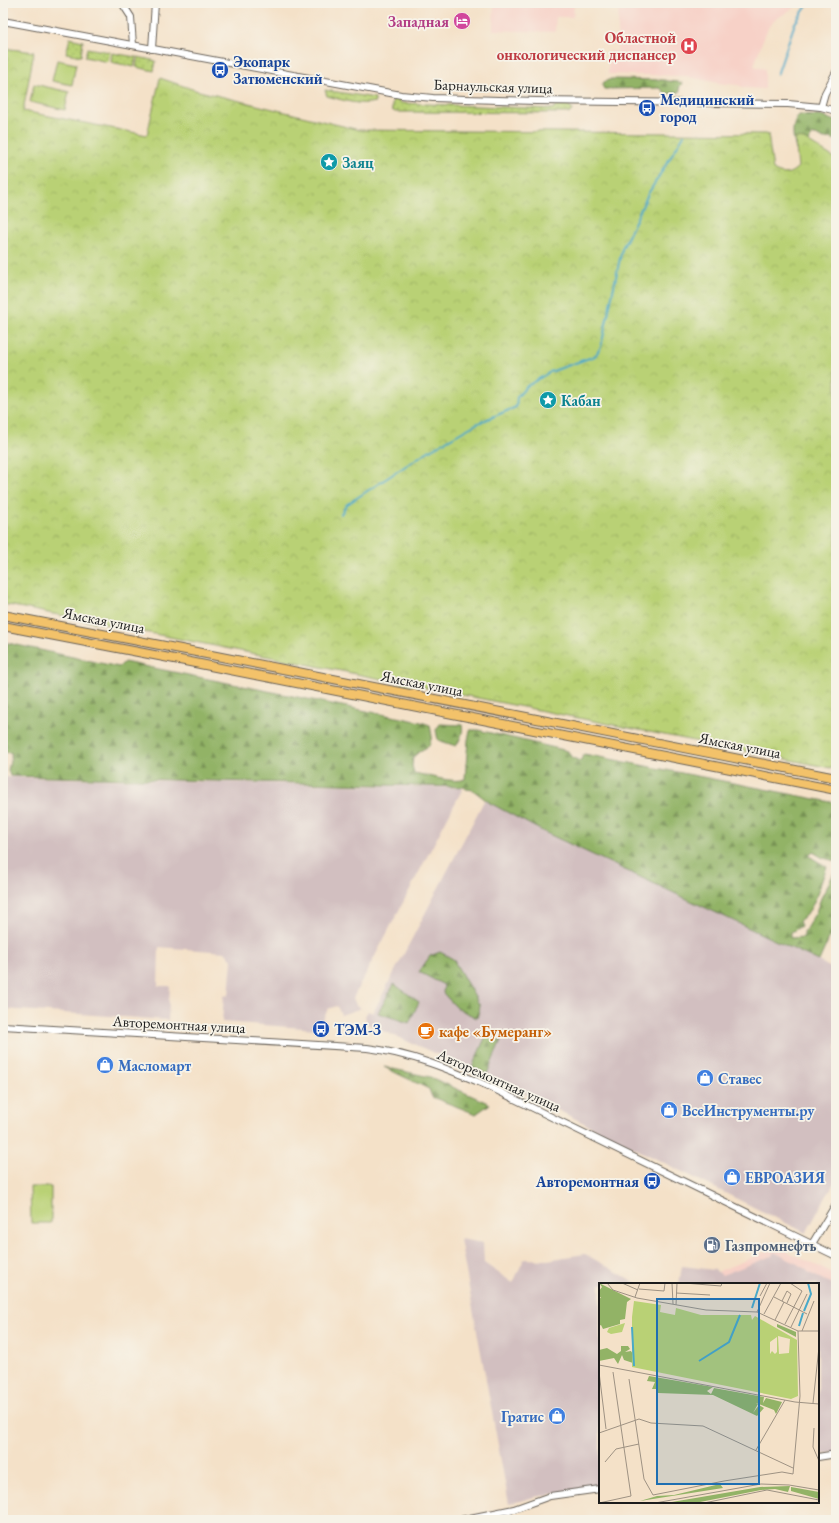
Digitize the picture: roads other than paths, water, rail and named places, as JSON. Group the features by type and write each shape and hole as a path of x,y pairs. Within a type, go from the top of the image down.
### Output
{"main road":[{"name":"Ямская улица","path":"3,615 836,778"},
{"name":"Ямская улица","path":"3,626 193,662 836,790"},
{"path":"697,762 699,751"}],"street":[{"path":"122,3 131,17 133,45"},
{"path":"152,49 155,3"},
{"name":"Барнаульская улица","path":"3,21 401,95 536,101 788,104 821,107 836,111"},
{"path":"821,107 825,93 836,72"},
{"name":"Авторемонтная улица","path":"3,1026 367,1048 399,1053 465,1076 490,1087 836,1256"},
{"path":"812,1244 836,1204"},
{"path":"819,1457 836,1454"},
{"path":"460,1520 514,1509 550,1496 599,1489"}],"waterway":[{"path":"777,75 795,23 809,3"},
{"path":"341,514 346,505 430,450 476,424 516,407 517,397 527,386 550,372 595,356 601,347 622,249 648,194 684,135"}],"place":[{"name":"Западная","path":"462,21"},
{"name":"Областной онкологический диспансер","path":"689,46"},
{"name":"Экопарк Затюменский","path":"220,70"},
{"name":"Медицинский город","path":"647,108"},
{"name":"Заяц","path":"329,162"},
{"name":"Кабан","path":"548,400"},
{"name":"ТЭМ-З","path":"321,1029"},
{"name":"кафе «Бумеранг»","path":"426,1031"},
{"name":"Масломарт","path":"105,1065"},
{"name":"Ставес","path":"705,1078"},
{"name":"ВсеИнструменты.ру","path":"669,1110"},
{"name":"ЕВРОАЗИЯ","path":"732,1177"},
{"name":"Авторемонтная","path":"652,1181"},
{"name":"Газпромнефть","path":"712,1245"},
{"name":"Гратис","path":"557,1416"}]}
